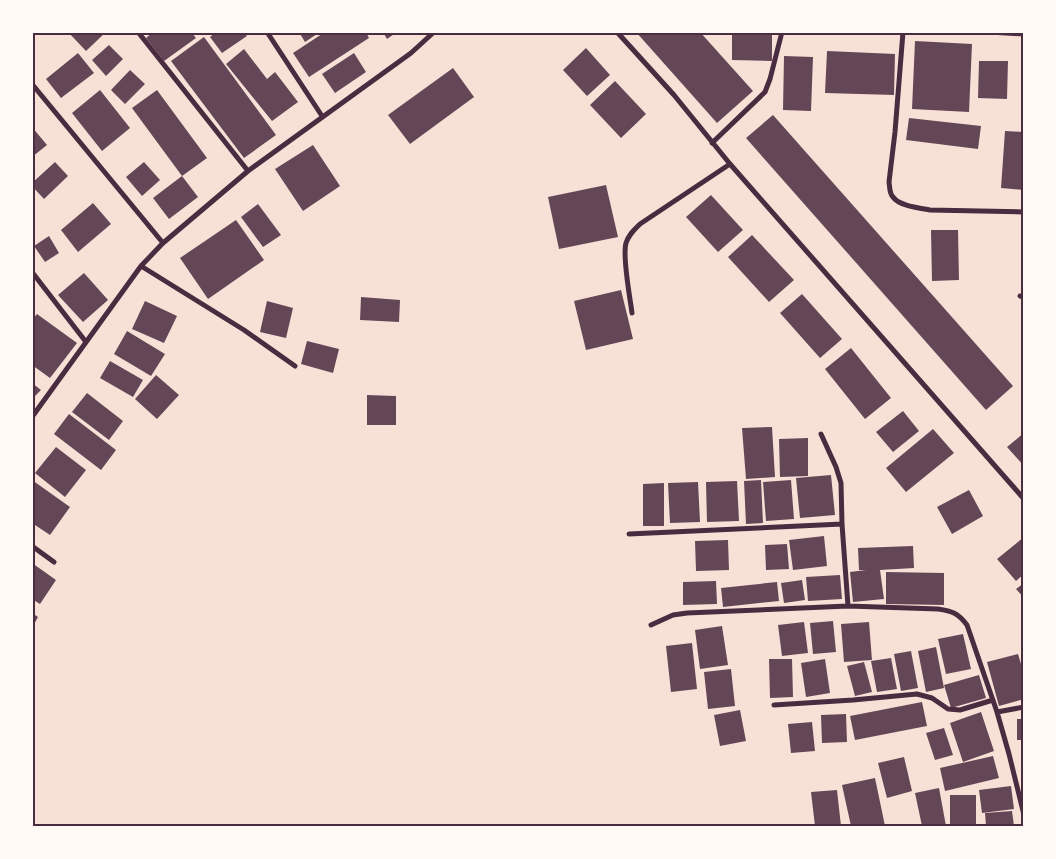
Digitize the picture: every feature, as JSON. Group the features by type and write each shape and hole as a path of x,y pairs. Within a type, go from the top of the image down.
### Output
{"street":[{"path":"138,32 248,171"},
{"path":"267,32 322,116"},
{"path":"32,417 141,266 163,242 248,171 412,53 434,32"},
{"path":"712,143 765,92 782,32"},
{"path":"903,32 889,182 892,197 905,204 930,210 1024,212"},
{"path":"989,32 1024,34"},
{"path":"621,34 730,164 1024,499"},
{"path":"32,84 163,242"},
{"path":"632,313 625,258 626,244 632,232 640,224 730,164"},
{"path":"141,266 244,330 296,366"},
{"path":"32,272 86,342"},
{"path":"822,434 841,483 848,606"},
{"path":"629,534 842,524"},
{"path":"32,546 54,562"},
{"path":"651,625 673,615 687,613 848,606 938,609 950,611 960,616 966,625 997,712 1024,815"},
{"path":"774,705 917,694 932,698 948,709 960,710 993,700"},
{"path":"997,712 1024,707"}],"building":[{"path":"68,32 106,32 86,51"},
{"path":"153,32 191,32 196,38 164,61 146,38"},
{"path":"216,32 244,32 247,36 222,53 210,37"},
{"path":"299,32 320,32 305,42"},
{"path":"325,32 366,32 369,38 309,77 293,53"},
{"path":"383,32 397,32 387,39"},
{"path":"636,32 700,32 753,91 717,123"},
{"path":"732,32 772,33 772,61 732,60"},
{"path":"204,37 276,135 244,158 171,61"},
{"path":"915,41 972,44 969,112 912,109"},
{"path":"109,45 123,59 106,76 92,60"},
{"path":"586,48 610,75 587,96 563,70"},
{"path":"244,49 267,79 275,72 298,102 272,121 226,64"},
{"path":"827,51 895,54 894,95 825,93"},
{"path":"78,53 94,73 61,98 46,79"},
{"path":"354,53 366,72 335,93 322,74"},
{"path":"784,56 813,57 811,111 783,110"},
{"path":"979,61 1008,61 1007,99 978,98"},
{"path":"453,68 474,97 410,144 388,115"},
{"path":"130,70 145,84 125,104 111,90"},
{"path":"615,81 646,114 621,138 590,105"},
{"path":"100,90 130,128 102,151 72,113"},
{"path":"157,90 207,158 182,176 132,108"},
{"path":"773,115 1013,386 986,410 746,138"},
{"path":"909,118 981,126 978,149 906,140"},
{"path":"32,127 47,145 32,157"},
{"path":"1005,131 1024,132 1024,190 1001,188"},
{"path":"313,145 340,186 303,211 275,169"},
{"path":"55,162 68,176 44,199 32,186 32,183"},
{"path":"144,162 160,180 142,196 126,177"},
{"path":"182,176 198,197 169,219 153,198"},
{"path":"606,185 618,237 559,249 548,197"},
{"path":"711,195 743,230 718,252 686,217"},
{"path":"93,203 111,224 78,252 61,230"},
{"path":"258,204 281,235 263,247 241,217"},
{"path":"236,220 264,260 208,299 180,258"},
{"path":"931,230 958,230 959,280 932,281"},
{"path":"752,235 794,280 769,302 728,257"},
{"path":"49,236 59,253 45,262 34,246"},
{"path":"84,273 108,300 83,322 58,295"},
{"path":"621,290 633,339 586,350 574,301"},
{"path":"802,294 842,339 820,358 780,313"},
{"path":"361,297 400,300 399,322 360,320"},
{"path":"145,301 177,316 164,343 132,329"},
{"path":"267,301 293,308 286,338 260,332"},
{"path":"37,314 77,343 50,378 32,365 32,320"},
{"path":"127,331 165,354 151,376 114,354"},
{"path":"307,341 339,349 333,373 301,364"},
{"path":"851,348 891,398 865,419 825,369"},
{"path":"110,361 143,380 133,397 100,378"},
{"path":"156,375 179,395 157,419 135,399"},
{"path":"32,383 41,390 32,399"},
{"path":"87,393 123,421 109,440 72,412"},
{"path":"367,395 396,396 396,425 367,425"},
{"path":"903,411 919,431 893,452 876,432"},
{"path":"69,414 116,450 101,470 54,434"},
{"path":"772,427 775,477 746,479 742,428"},
{"path":"933,429 954,453 906,492 886,468"},
{"path":"1024,433 1024,466 1007,447"},
{"path":"808,438 808,476 780,477 779,439"},
{"path":"56,447 86,470 65,497 35,473"},
{"path":"831,475 835,515 800,518 796,478"},
{"path":"32,480 70,507 50,535 32,523"},
{"path":"761,480 763,523 746,524 744,481"},
{"path":"791,480 794,519 766,521 763,482"},
{"path":"737,481 739,521 707,522 706,482"},
{"path":"698,482 700,522 670,523 668,483"},
{"path":"664,483 664,526 643,526 643,484"},
{"path":"969,490 983,516 952,534 937,507"},
{"path":"824,536 827,566 793,570 789,540"},
{"path":"1024,537 1024,574 1016,581 997,559"},
{"path":"728,540 729,570 696,571 695,541"},
{"path":"787,544 789,569 766,570 765,545"},
{"path":"913,546 914,568 880,570 884,599 853,602 850,572 866,570 859,570 858,548"},
{"path":"32,563 56,580 40,604 32,599"},
{"path":"886,572 944,573 944,605 886,604"},
{"path":"840,575 842,599 808,601 806,577"},
{"path":"802,580 805,600 784,603 781,583"},
{"path":"716,581 717,604 683,605 683,582"},
{"path":"777,582 779,601 723,607 721,588"},
{"path":"1024,583 1024,598 1016,589"},
{"path":"32,613 38,617 32,628"},
{"path":"833,621 836,652 813,654 810,623"},
{"path":"804,622 808,653 782,656 778,625"},
{"path":"869,622 872,660 844,662 841,624"},
{"path":"722,626 728,665 700,669 695,630"},
{"path":"963,634 971,669 946,674 938,639"},
{"path":"692,643 697,689 671,692 666,646"},
{"path":"936,647 944,688 926,692 918,651"},
{"path":"911,651 918,688 901,691 894,654"},
{"path":"1018,654 1024,674 1024,699 999,706 987,662"},
{"path":"891,658 897,689 877,692 871,661"},
{"path":"769,659 792,659 793,697 770,698"},
{"path":"825,659 830,693 806,697 801,663"},
{"path":"864,662 872,692 855,696 847,666"},
{"path":"731,669 735,706 708,709 704,672"},
{"path":"979,675 986,698 951,708 944,685"},
{"path":"922,702 927,726 855,740 850,716"},
{"path":"740,710 746,741 720,746 714,715"},
{"path":"981,712 994,751 963,762 950,723"},
{"path":"846,714 847,742 822,743 821,715"},
{"path":"1017,719 1024,719 1024,740 1017,740"},
{"path":"812,722 815,751 791,753 788,724"},
{"path":"944,728 953,755 935,760 926,733"},
{"path":"993,756 999,778 945,791 940,768"},
{"path":"904,757 912,791 887,798 878,763"},
{"path":"875,778 885,826 851,826 842,785"},
{"path":"1011,786 1014,809 982,813 979,790"},
{"path":"939,788 946,826 922,826 915,793"},
{"path":"837,790 841,826 815,826 811,792"},
{"path":"950,795 976,795 976,826 950,826"},
{"path":"1012,811 1014,826 986,826 985,813"}]}
